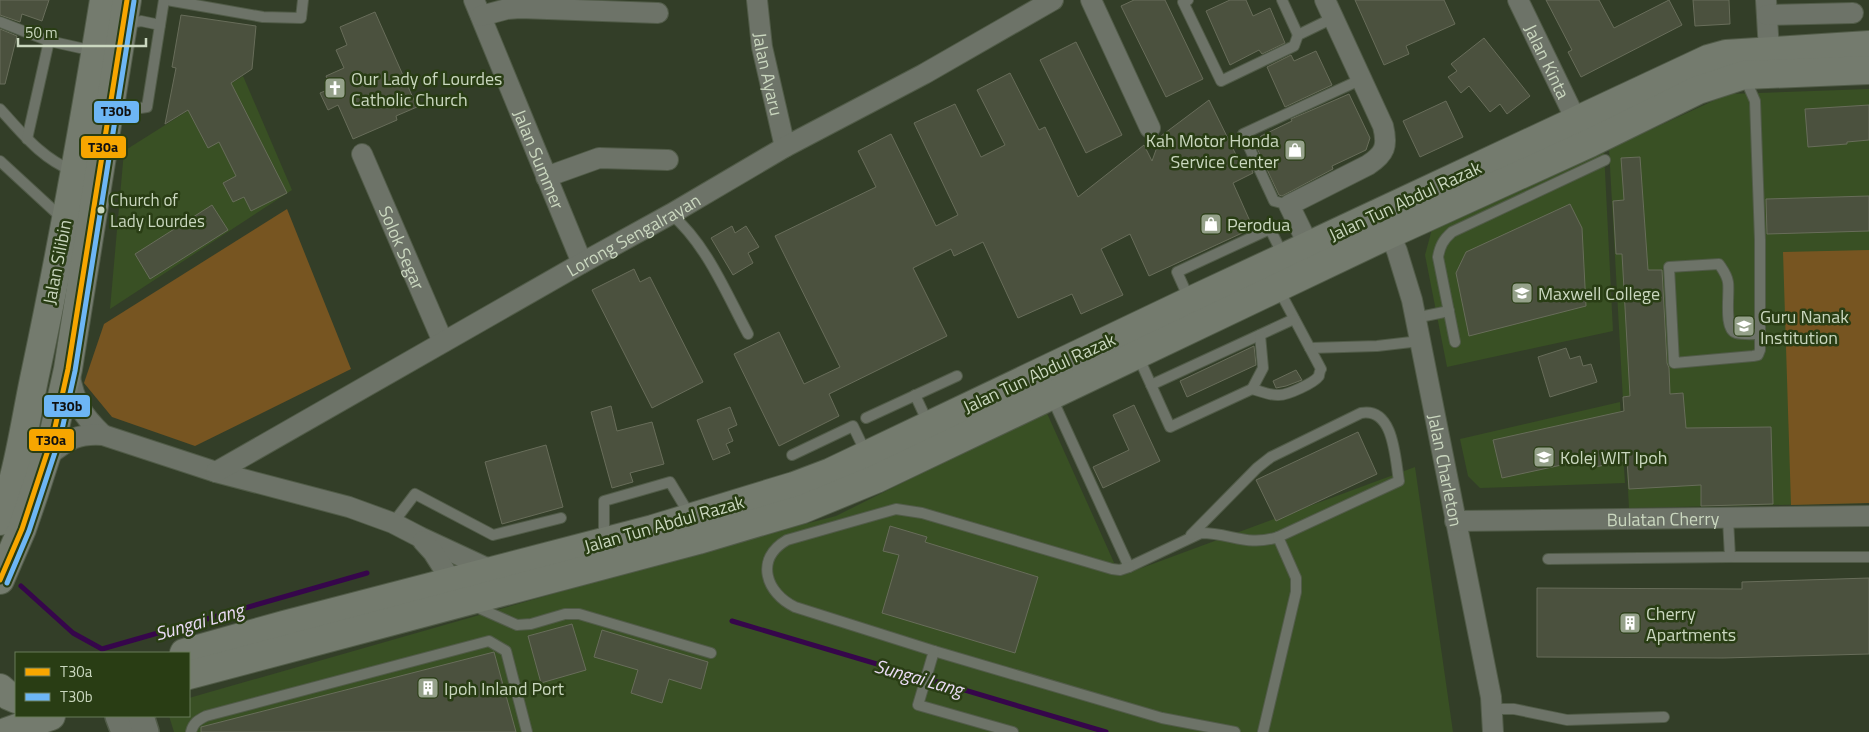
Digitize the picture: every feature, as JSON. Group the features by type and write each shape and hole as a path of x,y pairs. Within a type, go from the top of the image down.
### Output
{"main road":[{"name":"Jalan Silibin","path":"0,580 22,528 45,458 68,369 96,52 104,0"},
{"name":"Jalan Silibin","path":"0,521 15,469 66,221 86,174 110,105 125,13"},
{"name":"Jalan Tun Abdul Razak","path":"188,652 284,625 458,591 606,566 803,510 876,479 1277,287 1385,223 1576,120 1708,59 1726,54 1869,45"},
{"name":"Jalan Tun Abdul Razak","path":"190,675 458,591 491,570 691,518 794,486 867,456 1309,246 1385,223 1532,168 1590,143 1698,90 1744,75 1869,70"},
{"path":"1576,120 1580,126 1591,128 1606,126 1663,100 1686,96"},
{"path":"1532,168 1569,137 1576,127 1576,120"},
{"path":"43,336 44,399 50,409 58,411"},
{"path":"0,688 15,699"},
{"path":"0,712 15,706"},
{"path":"6,732 47,717"}],"street":[{"name":"Jalan Ayaru","path":"757,0 762,47 785,147"},
{"name":"Lorong Sengalrayan","path":"216,472 671,214 785,147 940,65 1053,0"},
{"path":"1091,0 1150,128"},
{"name":"Jalan Kinta","path":"1518,0 1576,120"},
{"path":"478,8 658,12"},
{"name":"Jalan Summer","path":"478,8 582,263"},
{"path":"1769,51 1766,8 1853,13"},
{"path":"1309,246 1289,204 1378,159 1384,151 1386,139 1383,126 1330,9"},
{"name":"Solok Segar","path":"362,154 443,342"},
{"path":"546,177 599,158 668,160"},
{"name":"Jalan Charleton","path":"1385,223 1403,269 1420,341 1492,709 1493,732"},
{"path":"68,369 77,404 88,420 103,435"},
{"path":"45,458 71,439 85,434 103,435 216,472 349,506 393,523 491,570"},
{"name":"Bulatan Cherry","path":"1455,521 1869,516"},
{"path":"420,537 433,552 458,591"},
{"path":"118,717 124,732"},
{"path":"141,717 146,732"}],"lane":[{"path":"110,105 134,109 147,107 160,25 166,0 263,18 301,18 303,0"},
{"path":"1188,0 1183,2 1221,80 1294,46 1298,34 1330,9"},
{"path":"1282,0 1298,34"},
{"path":"125,13 141,21 160,25"},
{"path":"0,22 49,42 96,52"},
{"path":"27,139 49,42"},
{"path":"1744,75 1755,101 1760,240 1760,334 1760,350 1758,355 1674,363 1669,267 1719,264 1725,272 1728,282 1728,323 1731,330 1736,333 1760,334"},
{"path":"1289,204 1274,201 1243,134 1362,79"},
{"path":"0,110 45,157 59,165 86,174"},
{"path":"1455,342 1438,257 1444,239 1452,232 1605,160"},
{"path":"0,161 66,221"},
{"path":"671,214 683,224 699,244 748,334"},
{"path":"1252,389 1272,395 1281,395 1313,381 1319,376 1321,369 1277,287"},
{"path":"1415,318 1449,311"},
{"path":"1151,385 1294,319"},
{"path":"1137,354 1170,427 1252,389 1263,368 1260,335"},
{"path":"1310,348 1377,346 1420,341"},
{"path":"866,418 957,376"},
{"path":"915,395 929,426"},
{"path":"1051,395 1128,567"},
{"path":"1188,538 1257,468 1272,456 1361,413 1370,412 1377,414 1389,429 1399,481 1278,537 1265,541 1251,542 1210,533 1201,533 1120,570 922,514 896,509 787,540 777,546 770,555 767,567 768,580 774,592 784,602 796,607 934,651 1162,718 1235,732"},
{"path":"792,455 853,426 867,456"},
{"path":"604,541 604,501 670,482 691,518"},
{"path":"393,523 415,494 493,535 561,518"},
{"path":"1728,519 1730,557"},
{"path":"1263,732 1296,592 1296,578 1278,537"},
{"path":"1548,560 1869,557"},
{"path":"458,591 517,625 531,624 565,614 579,614 712,654"},
{"path":"191,732 192,726 206,716 489,641 506,651 527,732"},
{"path":"934,651 918,705 1013,732"},
{"path":"1492,709 1514,709 1567,720 1664,717"}],"shaded area":[{"path":"243,76 292,190 110,309 124,151"},
{"name":"Guru Nanak Institution","path":"1869,89 1869,503 1629,508 1609,149 1728,94"},
{"name":"Maxwell College","path":"1604,151 1613,331 1447,367 1425,255 1432,229"},
{"path":"287,209 351,369 195,446 112,417 84,383 104,324"},
{"path":"1869,250 1869,503 1791,505 1783,252"},
{"name":"Kolej WIT Ipoh","path":"1620,402 1625,483 1480,488 1468,476 1460,439"},
{"name":"Ipoh Inland Port","path":"1046,411 1120,576 1415,467 1453,732 174,732 169,717 190,717 190,698 717,547 836,516"}],"building":[{"path":"0,0 49,0 42,21 22,14 20,22 0,15"},
{"path":"1134,0 1165,0 1203,79 1166,97 1121,6"},
{"path":"1230,0 1246,0 1253,16 1270,8 1285,43 1262,54 1259,50 1230,65 1206,11"},
{"path":"1355,0 1444,0 1455,24 1406,46 1409,54 1384,65"},
{"path":"1546,0 1599,0 1614,28 1669,0 1682,25 1581,77 1568,52 1572,50"},
{"path":"1693,0 1729,0 1730,24 1695,26"},
{"path":"375,12 417,107 396,116 397,120 353,139 338,105 328,110 320,93 332,88 326,76 344,68 336,50 347,45 340,27"},
{"path":"181,15 256,26 252,69 231,83 287,193 251,211 244,197 233,202 223,183 236,176 219,142 208,148 188,110 165,124 176,68 172,67"},
{"path":"0,29 17,36 5,84 0,84"},
{"path":"1484,38 1530,96 1507,114 1500,104 1490,112 1469,86 1461,93 1448,77 1457,71 1451,64"},
{"path":"1076,42 1122,135 1086,153 1040,60"},
{"path":"1316,51 1332,85 1285,107 1267,67 1291,55 1294,61"},
{"path":"1010,73 1039,130 1045,127 1078,197 1144,145 1152,161 1161,136 1209,100 1243,169 1248,160 1253,173 1233,183 1253,228 1149,276 1130,234 1101,249 1123,295 1081,314 1072,294 1018,318 983,242 954,256 951,249 913,268 947,336 829,394 839,416 779,446 734,354 779,332 804,384 840,367 775,236 876,187 858,151 891,134 936,226 958,215 914,123 955,104 981,157 1005,145 977,90"},
{"path":"1349,94 1370,138 1366,150 1332,166 1333,169 1282,196 1279,195 1256,146 1261,136 1292,121 1291,119"},
{"path":"1446,101 1463,137 1420,157 1403,121"},
{"path":"1869,105 1869,140 1808,147 1805,109"},
{"path":"1640,157 1648,270 1662,270 1670,394 1683,393 1686,428 1771,427 1773,504 1701,506 1701,485 1629,489 1627,460 1591,468 1589,459 1502,478 1493,440 1624,411 1623,397 1630,396 1622,254 1616,254 1613,201 1624,200 1621,158"},
{"path":"1869,196 1869,231 1767,234 1766,199"},
{"path":"1570,204 1582,228 1586,306 1469,336 1456,273 1466,252"},
{"path":"212,205 228,230 150,279 135,254"},
{"path":"732,226 735,233 746,226 759,247 748,253 753,263 733,275 711,238"},
{"path":"634,269 640,282 650,277 703,382 652,408 592,290"},
{"path":"1254,346 1256,365 1187,397 1180,381"},
{"path":"1566,348 1570,359 1580,356 1583,366 1591,364 1597,382 1550,397 1538,357"},
{"path":"1296,370 1302,380 1276,388 1273,381"},
{"path":"1134,405 1160,461 1103,488 1093,467 1129,450 1113,415"},
{"path":"611,406 617,431 652,422 664,464 630,473 633,482 612,488 591,412"},
{"path":"730,407 737,425 728,429 733,441 726,444 730,453 713,460 697,420"},
{"path":"1358,432 1377,474 1276,521 1256,480"},
{"path":"546,445 563,507 502,524 485,462"},
{"path":"890,526 927,537 925,542 1038,577 1015,653 882,613 899,555 883,551"},
{"path":"1869,578 1869,654 1723,658 1537,657 1537,588 1742,589 1742,582"},
{"path":"572,624 586,670 541,683 528,636"},
{"path":"602,630 708,662 701,689 669,679 662,703 631,693 638,670 594,657"},
{"name":"Ipoh Inland Port","path":"494,652 516,732 201,732 201,727"}],"waterway":[{"name":"Sungai Lang","path":"21,586 73,633 102,649 367,573"},
{"name":"Sungai Lang","path":"732,621 1106,732"}],"transit line":[{"name":"T30a","path":"0,580 22,529 54,432 68,369 127,0"},
{"name":"T30b","path":"7,583 29,531 61,434 75,371 134,1"}],"place":[{"name":"Our Lady of Lourdes Catholic Church","path":"335,88"},
{"name":"Kah Motor Honda Service Center","path":"1295,150"},
{"name":"Church of Lady Lourdes","path":"101,210"},
{"name":"Perodua","path":"1211,224"},
{"name":"Maxwell College","path":"1522,293"},
{"name":"Guru Nanak Institution","path":"1744,326"},
{"name":"Kolej WIT Ipoh","path":"1544,457"},
{"name":"Cherry Apartments","path":"1630,623"},
{"name":"Ipoh Inland Port","path":"428,688"}]}
